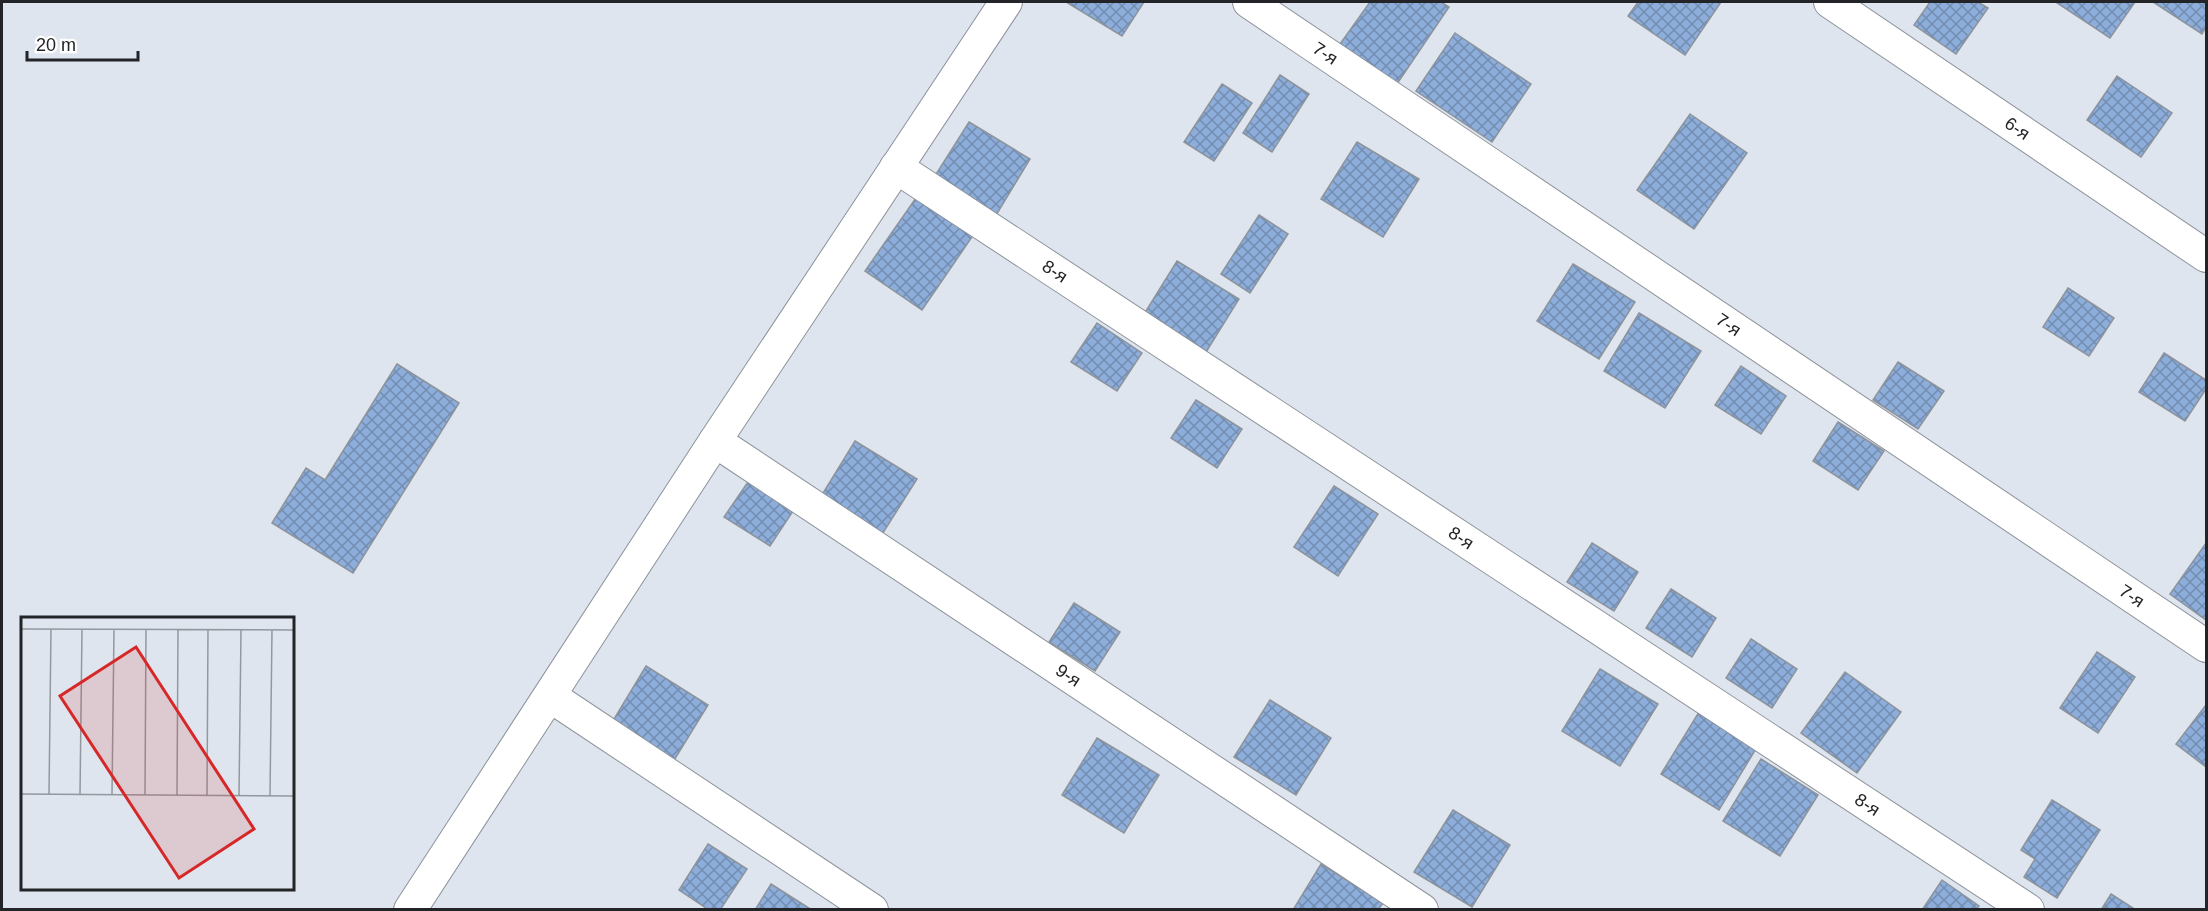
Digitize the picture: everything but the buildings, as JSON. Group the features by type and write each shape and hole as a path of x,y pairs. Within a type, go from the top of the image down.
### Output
{"street":[{"path":"410,909 715,441 1006,2"},
{"name":"7-я","path":"1249,2 2206,646"},
{"name":"6-я","path":"1830,2 2206,256"},
{"name":"8-я","path":"896,167 2028,909"},
{"name":"9-я","path":"715,441 1422,909"},
{"path":"550,696 872,909"}]}
